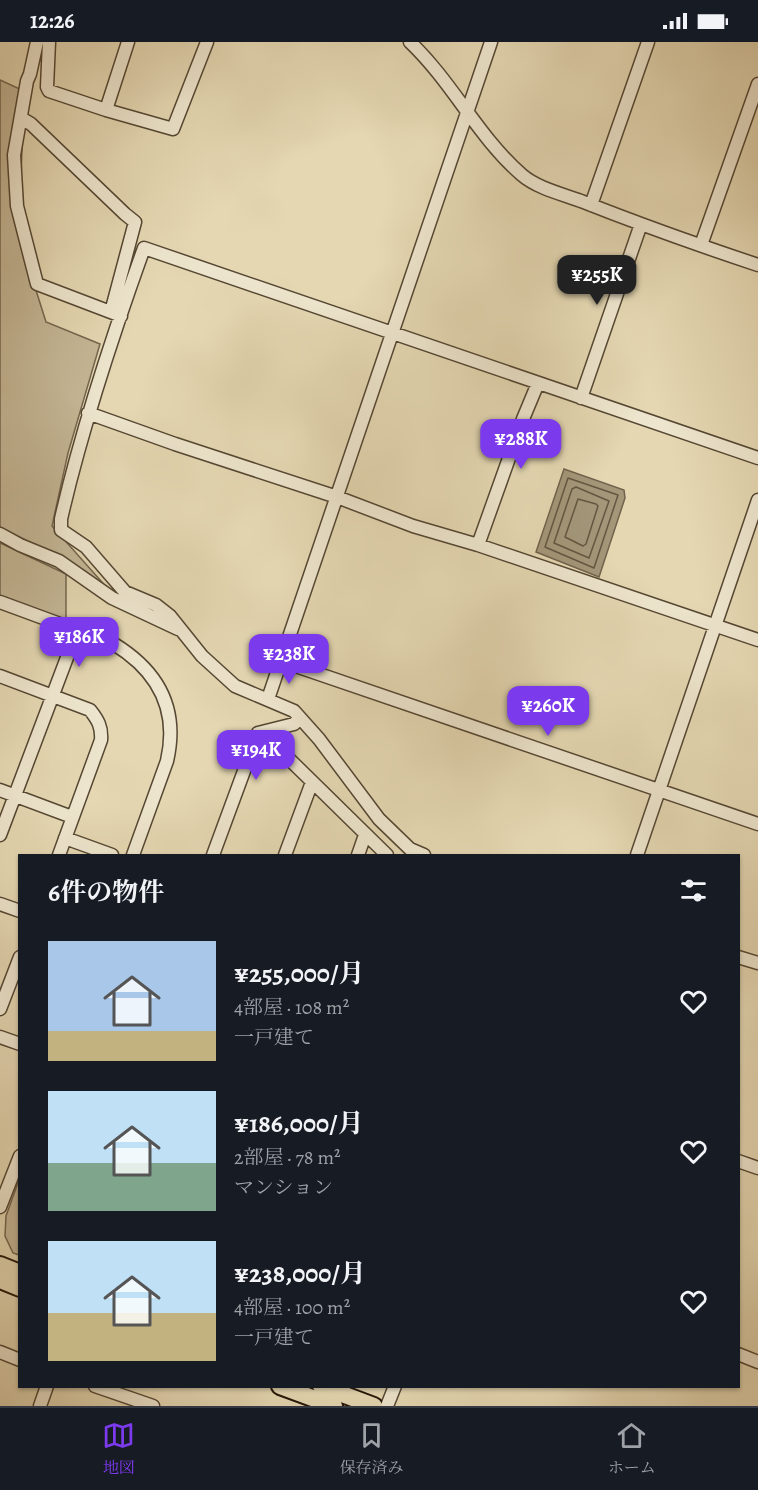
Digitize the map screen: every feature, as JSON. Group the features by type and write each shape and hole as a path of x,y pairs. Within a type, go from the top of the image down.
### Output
{"highway":[{"path":"0,1265 18,1272"},
{"path":"0,1280 18,1287"},
{"path":"285,1388 334,1406"},
{"path":"326,1388 374,1406"}],"street":[{"path":"37,42 27,81 14,155 17,206 37,284 116,314"},
{"path":"49,42 47,87 49,91 173,129 207,42"},
{"path":"106,110 128,42"},
{"path":"410,42 431,62 490,142 525,177 641,224 758,264"},
{"path":"268,699 491,42"},
{"path":"591,205 648,42"},
{"path":"701,245 758,84"},
{"path":"21,118 31,124 135,222 116,314 75,455 61,519 61,530 86,548 125,592 156,605 170,616 202,656 235,686 294,711 319,739 379,819 410,849 422,854"},
{"path":"581,398 641,224"},
{"path":"116,314 144,248 758,458"},
{"path":"478,545 538,383"},
{"path":"88,413 338,497 413,526 478,545 758,640"},
{"path":"637,854 758,500"},
{"path":"0,534 59,561 112,598 179,630"},
{"path":"0,602 114,644 141,664 160,689 169,717 171,746 133,854"},
{"path":"0,835 77,631"},
{"path":"281,661 758,824"},
{"path":"0,676 90,711 102,731 101,740 59,854"},
{"path":"213,854 258,733 294,724 300,718"},
{"path":"255,741 275,748 285,755 386,854"},
{"path":"285,854 312,782"},
{"path":"0,790 72,817"},
{"path":"358,854 365,835"},
{"path":"66,838 109,854"},
{"path":"0,904 18,910"},
{"path":"740,958 758,963"},
{"path":"0,1009 18,962"},
{"path":"0,1037 18,1043"},
{"path":"0,1207 5,1179 18,1159"},
{"path":"740,1162 758,1168"},
{"path":"0,1353 18,1359"},
{"path":"740,1355 758,1362"},
{"path":"40,1406 46,1388"},
{"path":"101,1388 153,1406"},
{"path":"387,1406 393,1388"}],"shaded area":[{"path":"0,80 24,91 20,207 34,284 46,322 100,344 68,453 52,526 109,590 69,562 0,527"},
{"path":"0,543 66,574 66,623 0,597"},
{"path":"18,1183 18,1255 13,1253 5,1236 6,1216"}],"water":[{"path":"564,469 624,490 625,498 599,577 536,552"}]}
